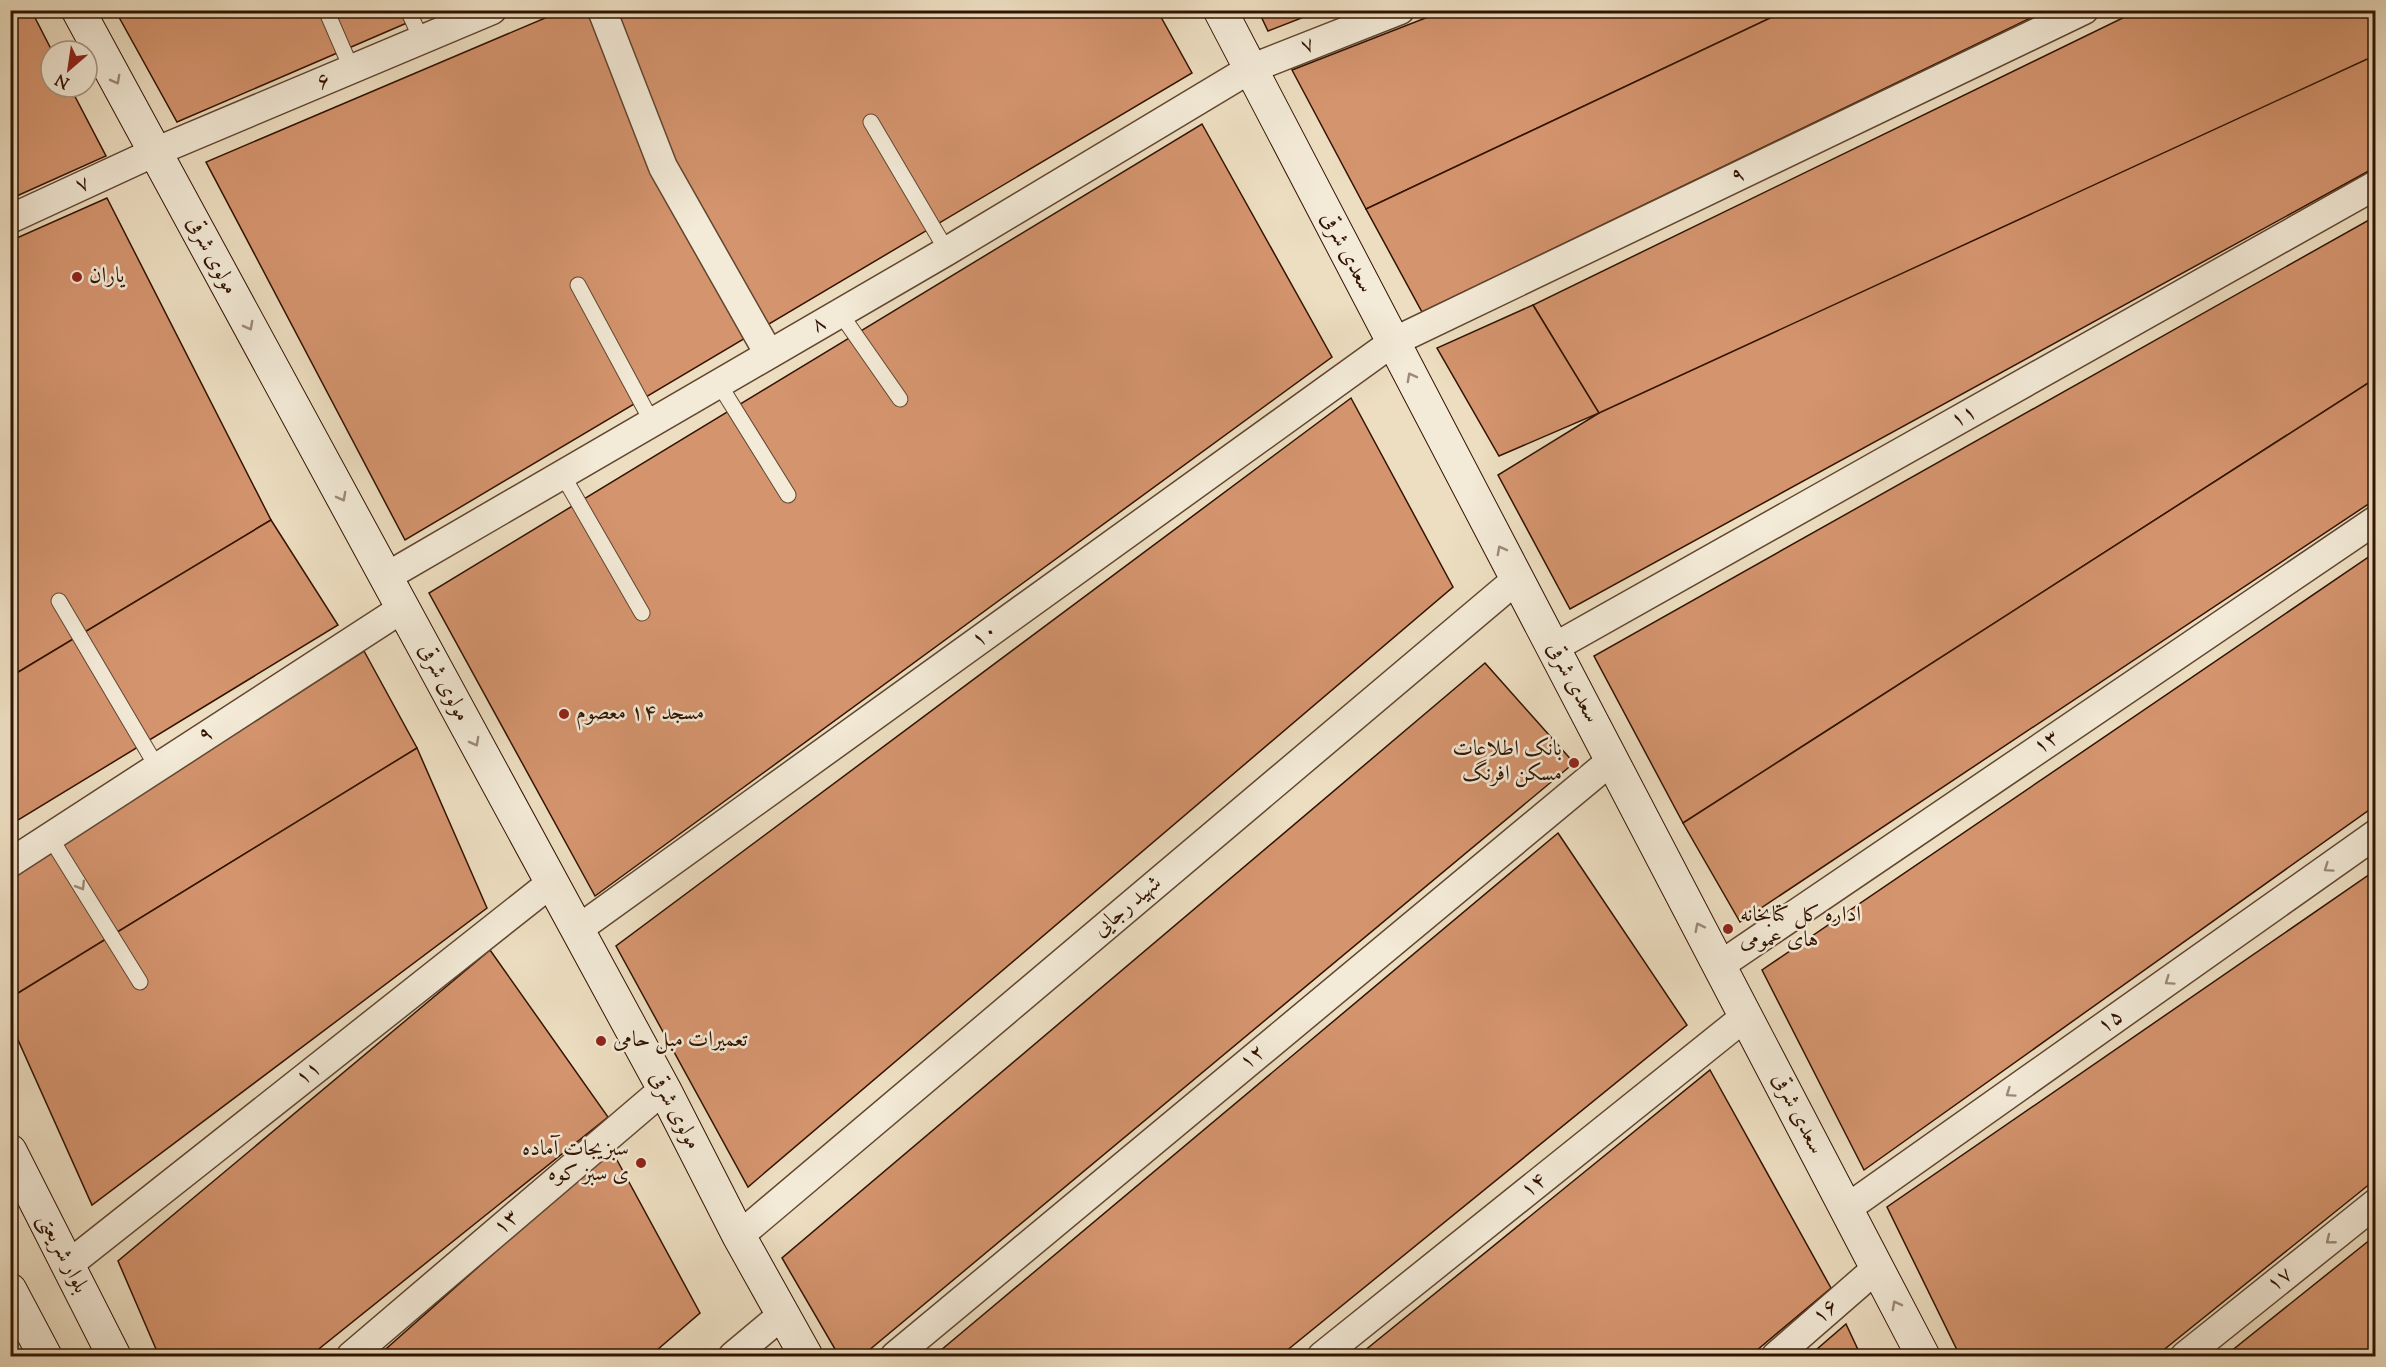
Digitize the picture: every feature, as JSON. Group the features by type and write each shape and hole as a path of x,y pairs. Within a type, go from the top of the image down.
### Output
{"main road":[{"name":"مولوی شرقی","path":"78,10 664,1089 739,1236 806,1356"},
{"name":"سعدی شرقی","path":"1220,10 1923,1356"},
{"name":"بلوار شریعتی","path":"10,1151 114,1356"},
{"path":"12,1295 45,1356"}],"street":[{"name":"۶","path":"155,152 492,10"},
{"path":"603,10 663,167 769,354"},
{"name":"۷","path":"1250,69 1400,10"},
{"name":"۹","path":"1393,342 2084,10"},
{"name":"۸","path":"386,578 947,251 1250,69"},
{"name":"۷","path":"10,219 155,152"},
{"name":"۱۱","path":"1553,648 2376,185"},
{"name":"۱۰","path":"577,930 1393,342"},
{"name":"۱۳","path":"1719,966 2376,519"},
{"name":"شهید رجایی","path":"739,1236 1516,579"},
{"name":"۹","path":"10,862 403,608"},
{"name":"۱۲","path":"895,1356 1612,760"},
{"name":"۱۵","path":"1846,1209 2376,834"},
{"name":"۱۱","path":"68,1265 551,883"},
{"name":"۱۴","path":"1322,1356 1746,1016"},
{"name":"۱۳","path":"351,1356 664,1089"},
{"name":"۱۷","path":"2185,1356 2376,1203"},
{"name":"۱۶","path":"1776,1356 1877,1268"},
{"path":"733,1356 782,1315"}],"lane":[{"path":"326,10 352,70"},
{"path":"408,10 422,40"},
{"path":"871,122 947,251"},
{"path":"578,285 652,422"},
{"path":"840,313 900,399"},
{"path":"719,384 788,495"},
{"path":"562,474 642,614"},
{"path":"59,601 157,767"},
{"path":"50,837 140,982"}],"building":[{"path":"10,10 31,10 46,39 39,39 39,99 76,99 106,156 10,199"},
{"path":"115,10 437,10 177,122"},
{"path":"564,10 1157,10 1192,73 405,540 206,162"},
{"path":"1258,10 1322,10 1268,31"},
{"path":"1446,10 1787,10 1366,209 1292,70"},
{"path":"1787,10 2047,10 1422,312 1366,209"},
{"path":"2139,10 2376,10 2376,59 1614,439 1533,305"},
{"path":"2376,55 2376,167 1570,609 1498,475 1599,413"},
{"path":"1202,124 1332,357 595,896 429,593"},
{"path":"107,198 271,520 10,677 10,241"},
{"path":"2376,216 2376,378 1683,823 1594,656"},
{"path":"1533,305 1599,413 1499,456 1437,348"},
{"path":"2376,378 2376,499 1740,922 1683,823"},
{"path":"1351,398 1453,587 748,1187 616,946"},
{"path":"271,520 338,625 10,825 10,677"},
{"path":"2376,552 2376,805 1864,1170 1762,970"},
{"path":"364,651 417,748 10,998 10,878"},
{"path":"1485,663 1574,763 862,1356 839,1356 782,1258"},
{"path":"417,748 487,908 92,1205 10,1022 10,998"},
{"path":"1558,833 1687,1025 1280,1356 934,1356"},
{"path":"2376,870 2376,1179 2156,1356 1960,1356 1887,1207"},
{"path":"490,950 608,1117 310,1356 159,1356 118,1261"},
{"path":"1710,1070 1831,1288 1750,1356 1358,1356"},
{"path":"611,1149 700,1313 650,1356 378,1356"},
{"path":"2376,1235 2376,1356 2225,1356"},
{"path":"1846,1324 1861,1356 1809,1356"}],"place":[{"name":"یاران","path":"77,277"},
{"name":"مسجد ۱۴ معصوم","path":"564,714"},
{"name":"بانک اطلاعات مسکن افرنگ","path":"1574,763"},
{"name":"اداره کل کتابخانه های عمومی","path":"1728,929"},
{"name":"تعمیرات مبل حامی","path":"601,1041"},
{"name":"سبزیجات آماده ی سبز کوه","path":"641,1163"}]}
